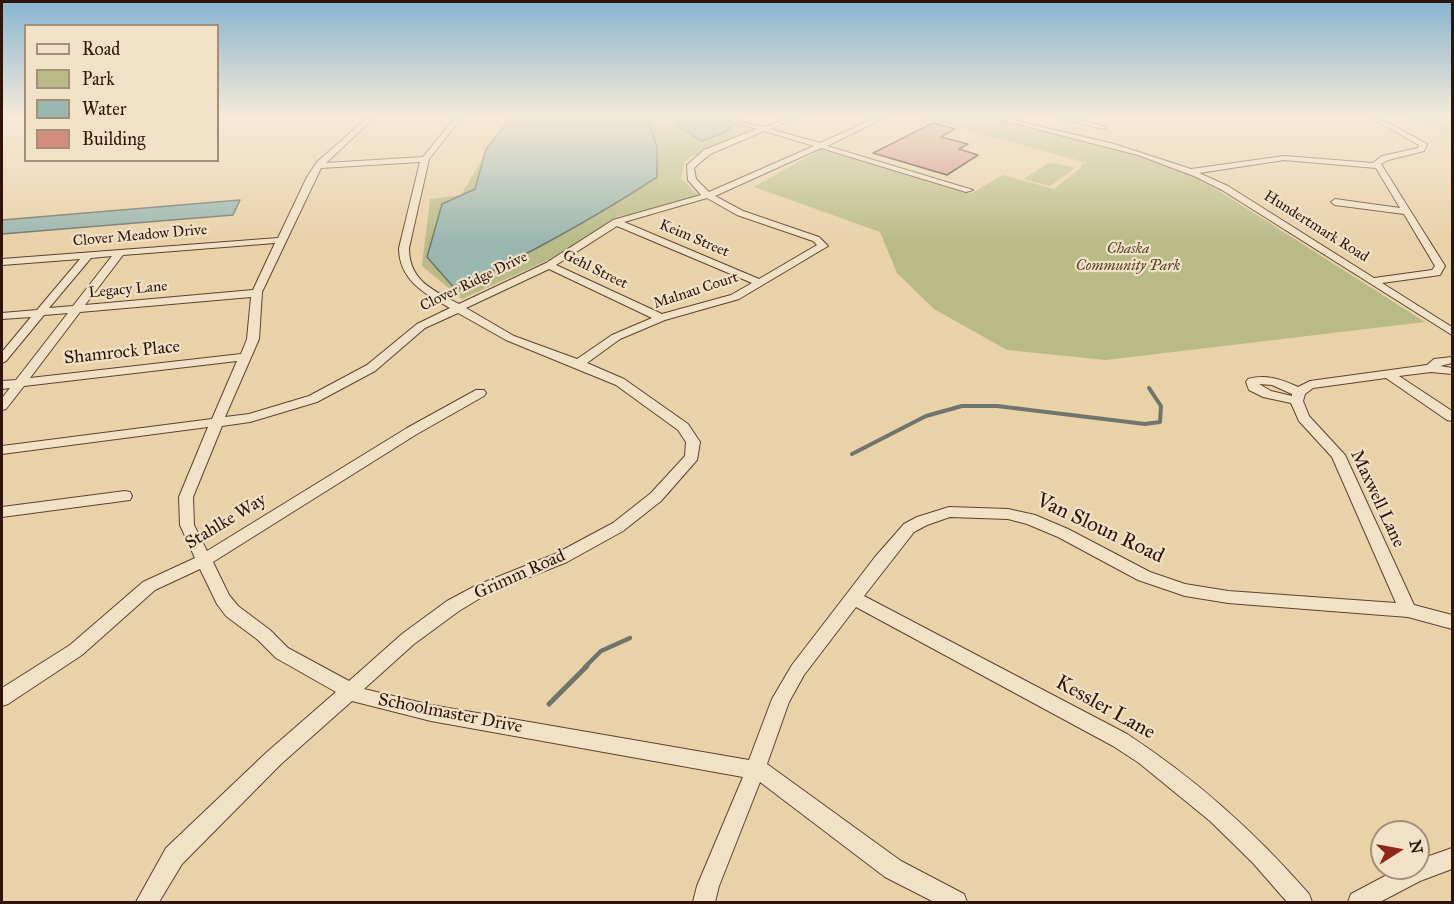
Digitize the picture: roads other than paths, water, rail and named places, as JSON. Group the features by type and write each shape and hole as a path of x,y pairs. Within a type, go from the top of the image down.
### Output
{"street":[{"name":"Schoolmaster Drive","path":"326,159 311,177 257,293 253,339 186,497 187,525 223,599 241,619 264,635 282,653 360,696 431,713 761,771 893,869 956,903"},
{"path":"319,166 422,159"},
{"name":"Grimm Road","path":"147,903 174,856 274,758 408,639 453,606 490,586 561,558 618,527 656,497 692,457 693,442 683,427 620,382 510,338 457,308 412,277 404,260 404,248 425,159"},
{"path":"698,159 690,168 689,179 707,196"},
{"name":"Clover Ridge Drive","path":"2,450 216,423 276,412 332,391 371,368 421,326 549,265 579,243 616,222 707,196 751,179 792,159"},
{"path":"864,159 969,190"},
{"name":"Hundertmark Road","path":"1162,159 1225,188 1452,332"},
{"path":"1192,171 1276,159"},
{"path":"1298,159 1377,166"},
{"path":"1377,166 1379,160 1382,159"},
{"path":"1373,281 1436,273 1440,266 1377,166"},
{"name":"Malnau Court","path":"578,364 616,337 661,318 722,302 827,247 816,239 727,207 707,196"},
{"path":"1335,202 1408,212"},
{"name":"Keim Street","path":"616,222 760,283"},
{"name":"Clover Meadow Drive","path":"2,262 282,240"},
{"path":"2,406 120,253"},
{"path":"2,359 88,255"},
{"name":"Gehl Street","path":"549,265 661,318"},
{"name":"Legacy Lane","path":"2,316 257,293"},
{"name":"Shamrock Place","path":"2,385 246,357"},
{"name":"Maxwell Lane","path":"1408,610 1338,455 1304,418 1298,396 1310,385 1431,368 1438,361 1452,360"},
{"path":"1431,368 1452,371"},
{"path":"1388,374 1452,417"},
{"name":"Stahlke Way","path":"2,698 76,650 149,586 203,561 412,431 480,393"},
{"path":"2,512 125,496"},
{"name":"Van Sloun Road","path":"704,903 708,886 786,690 817,643 909,528 922,521 949,512 982,511 1030,519 1063,533 1144,576 1185,590 1228,597 1408,610 1452,622"},
{"name":"Kessler Lane","path":"854,598 1120,740 1161,766 1187,786 1246,840 1301,903"},
{"path":"1359,903 1415,872 1452,859"}],"water":[{"path":"483,159 657,159 657,177 608,208 456,290 427,257 442,204 475,189"},
{"path":"240,200 233,215 2,234 2,220"}],"waterway":[{"path":"852,454 926,416 962,406 997,406 1145,424 1160,422 1161,406 1149,388"},
{"path":"585,667 601,651 630,638"},
{"path":"549,704 587,666"}],"park label":[{"name":"Chaska Community Park","path":"1128,258"}]}
